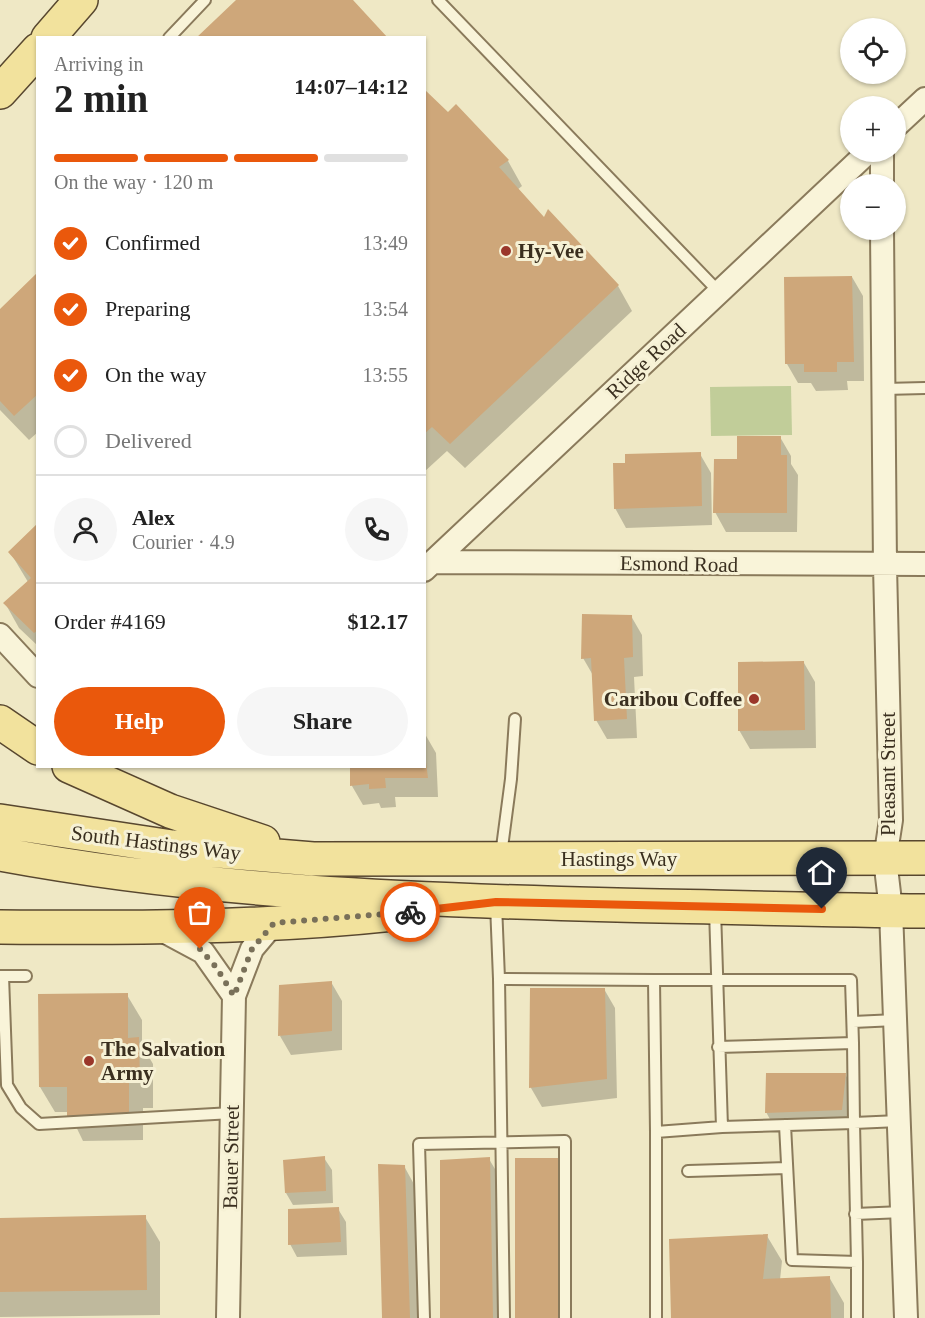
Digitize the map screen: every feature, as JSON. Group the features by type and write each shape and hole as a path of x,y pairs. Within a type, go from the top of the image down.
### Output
{"main road":[{"path":"50,36 81,0"},
{"path":"0,92 36,52"},
{"path":"0,722 36,747"},
{"path":"73,768 170,811 313,859"},
{"name":"South Hastings Way","path":"0,821 172,847 313,859"},
{"name":"South Hastings Way","path":"0,854 117,873 311,893 496,902 891,910"},
{"name":"Hastings Way","path":"313,859 925,858"},
{"path":"0,927 155,928 274,923 355,918 496,902"},
{"path":"891,910 925,910"}],"street":[{"path":"906,117 925,99"},
{"name":"Ridge Road","path":"427,562 857,162"},
{"name":"Pleasant Street","path":"882,240 885,566 891,820 885,859 891,910 906,1318"},
{"name":"Esmond Road","path":"427,562 885,566 925,564"},
{"path":"0,635 36,674"},
{"name":"Bauer Street","path":"228,1318 234,996 252,949 274,923"},
{"path":"155,928 176,935 203,952 234,996"}],"lane":[{"path":"171,36 205,0"},
{"path":"438,0 719,292"},
{"path":"884,389 925,388"},
{"path":"501,858 511,779 515,718"},
{"path":"496,902 504,1318"},
{"path":"715,907 715,979 722,1127"},
{"path":"26,976 2,976 7,1085 14,1099 39,1124 232,1113"},
{"path":"499,979 851,980 857,1318"},
{"path":"654,980 656,1318"},
{"path":"853,1022 896,1020"},
{"path":"718,1047 853,1043"},
{"path":"656,1132 722,1127 899,1121"},
{"path":"785,1125 792,1260 857,1262"},
{"path":"424,1318 419,1144 565,1141 565,1318"},
{"path":"688,1171 787,1168"},
{"path":"855,1214 903,1212"}],"green space":[{"path":"791,386 792,435 711,436 710,387"}],"building":[{"path":"236,0 353,0 386,36 198,36"},
{"name":"Hy-Vee","path":"426,91 448,112 456,104 509,160 499,167 544,217 548,209 619,285 450,444 432,427 426,432"},
{"path":"36,274 36,396 14,416 0,401 0,309"},
{"path":"852,276 854,362 837,362 837,372 804,372 804,364 785,364 784,277"},
{"path":"737,436 781,436 781,455 787,455 787,513 713,513 714,459 737,459"},
{"path":"701,452 702,506 614,509 613,463 625,463 625,454"},
{"path":"36,525 36,632 34,633 3,603 31,578 8,552"},
{"path":"582,614 632,615 633,657 624,658 627,719 594,721 591,658 581,659"},
{"path":"804,661 805,730 738,731 738,662"},
{"path":"426,762 428,778 385,778 386,788 369,789 369,784 350,786 350,768 426,768"},
{"path":"332,981 332,1031 278,1036 279,985"},
{"path":"530,988 605,988 607,1079 529,1088"},
{"name":"The Salvation Army","path":"128,993 128,1038 139,1037 140,1083 129,1083 129,1116 67,1116 67,1087 39,1087 38,994"},
{"path":"766,1073 846,1073 842,1110 765,1113"},
{"path":"325,1156 326,1191 285,1193 283,1160"},
{"path":"490,1157 493,1318 440,1318 440,1160"},
{"path":"515,1158 560,1158 560,1318 515,1318"},
{"path":"378,1164 405,1165 410,1318 382,1318"},
{"path":"339,1207 341,1242 288,1245 288,1209"},
{"path":"146,1215 147,1290 0,1292 0,1218"},
{"path":"768,1234 763,1279 830,1276 831,1318 671,1318 669,1239"}],"way so far":[{"path":"200,949 216,967 234,996 238,979 256,940 274,923 410,912"}],"place":[{"name":"Hy-Vee","path":"506,251"},
{"name":"Caribou Coffee","path":"754,699"},
{"name":"The Salvation Army","path":"89,1061"}],"route":[{"path":"410,912 496,902 822,909"}]}
